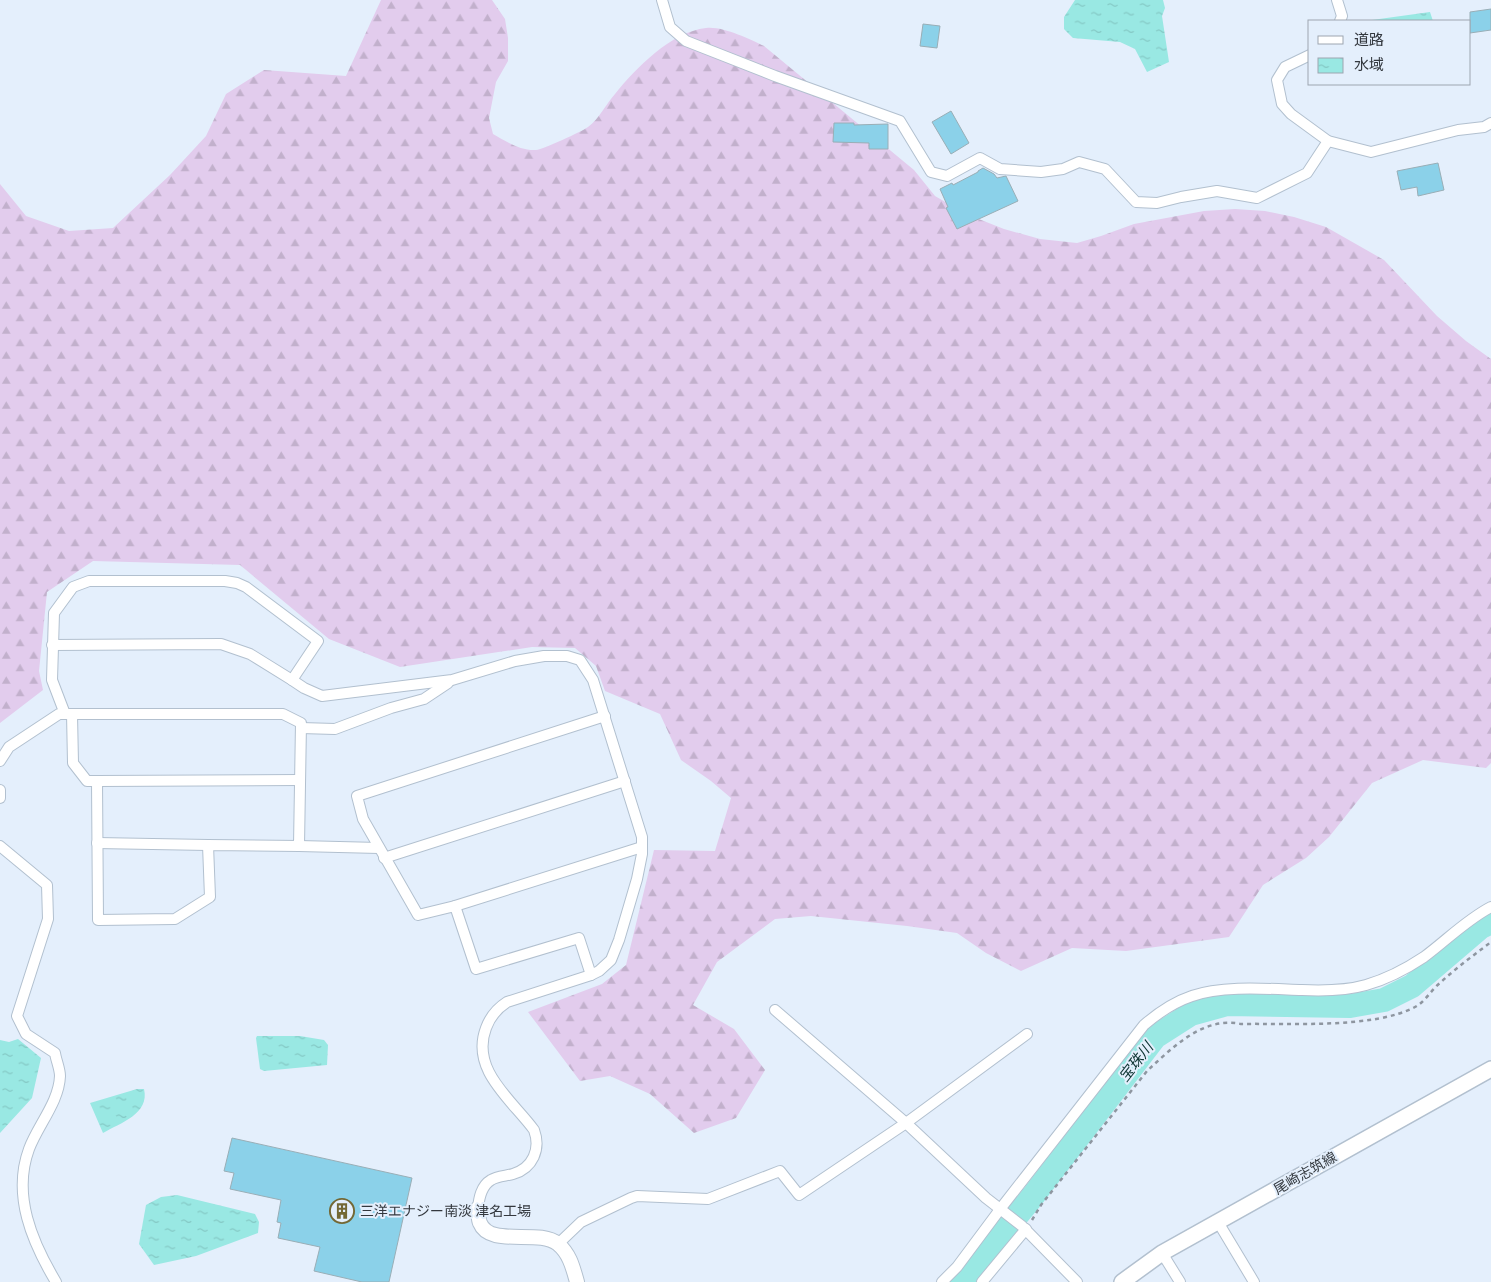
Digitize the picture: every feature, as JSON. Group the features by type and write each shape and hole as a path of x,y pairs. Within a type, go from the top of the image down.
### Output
{"main road":[{"name":"尾崎志筑線","path":"1122,1282 1162,1253 1491,1069"}],"street":[{"path":"662,0 670,27 686,41 775,76 900,121 931,172 947,176 980,158 1000,169 1041,172 1063,169 1079,162 1105,169 1136,202 1157,203 1181,197 1217,192 1257,198 1307,173 1328,141"},
{"path":"1337,0 1342,16 1340,20"},
{"path":"1308,56 1285,67 1277,80 1282,104 1291,114 1328,141 1371,152 1458,130 1484,127 1491,123"},
{"path":"292,680 318,641 246,587 237,583 225,581 89,581 72,587 54,614 52,680 68,714 73,763 88,781 300,780"},
{"path":"52,645 221,644 250,654 322,696 452,680 515,661 544,656 568,656 580,660 593,680 642,837 637,879 615,953 604,967 591,975 507,1002 498,1008 490,1018 482,1039 482,1052 486,1067 491,1077 534,1130 537,1147 535,1155 524,1169 494,1179 486,1185 479,1198 478,1208 479,1222 486,1232 501,1237 540,1237 558,1244 570,1259 577,1282"},
{"path":"301,728 335,728 391,708 424,700 452,680"},
{"path":"0,761 9,747 59,714 282,714 301,723 299,846"},
{"path":"604,716 356,796 363,819 418,915 455,906 642,847"},
{"path":"97,781 98,920 175,919 210,897 208,845"},
{"path":"97,843 299,846 382,853 625,781"},
{"path":"0,790 0,798"},
{"path":"0,846 47,885 48,919 17,1016 26,1034 55,1053 60,1075 55,1096 29,1148 22,1170 21,1189 31,1234 56,1282"},
{"path":"455,906 476,969 578,938 591,975"},
{"path":"942,1282 957,1267 1003,1210 1144,1025 1164,1009 1192,996 1214,991 1344,990 1365,986 1400,972 1491,907"},
{"path":"775,1010 906,1123 986,1198 1024,1228 1076,1282"},
{"path":"558,1244 581,1222 637,1196 708,1199 780,1171 799,1195 906,1123 1027,1034"},
{"path":"1218,1222 1254,1282"},
{"path":"982,1282 1024,1228"},
{"path":"1162,1253 1180,1282"}],"path":[{"path":"1024,1228 1147,1071 1167,1052 1196,1032 1206,1026 1233,1022 1240,1024 1339,1022 1396,1015 1416,1007 1426,999 1438,984 1491,942"}],"green space":[{"path":"381,0 492,0 505,19 508,38 508,61 496,82 489,118 493,134 525,149 540,149 588,127 596,120 624,84 655,53 680,36 693,31 713,28 736,34 764,46 914,170 935,196 966,214 1004,229 1040,239 1077,243 1134,224 1204,211 1235,209 1265,211 1294,217 1326,227 1384,260 1437,316 1491,359 1491,763 1486,768 1423,760 1372,783 1329,837 1306,858 1263,885 1229,937 1126,951 1072,948 1021,971 986,953 957,933 811,916 775,919 717,962 693,1005 734,1029 765,1070 736,1118 694,1133 650,1094 610,1076 580,1081 528,1012 602,984 626,965 654,850 715,851 731,798 681,760 660,714 605,691 596,666 575,648 532,647 400,667 329,639 240,565 93,561 47,592 39,671 43,690 0,723 0,184 26,216 69,231 113,228 170,175 206,136 226,94 264,70 346,76"}],"water":[{"path":"1075,0 1163,0 1165,8 1162,16 1169,62 1147,72 1135,49 1120,42 1073,38 1064,29 1064,17"},
{"path":"1430,12 1433,20 1372,20"},
{"path":"257,1036 300,1036 324,1040 328,1045 327,1065 264,1071 260,1069"},
{"path":"18,1039 41,1058 32,1098 0,1133 0,1040 9,1042"},
{"path":"137,1089 144,1089 145,1098 143,1105 132,1117 103,1133 90,1103"},
{"path":"177,1195 255,1214 259,1222 258,1233 196,1256 154,1265 139,1244 146,1205 161,1197"}],"building":[{"path":"1491,9 1491,30 1471,33 1470,12"},
{"path":"923,24 940,26 937,48 920,46"},
{"path":"951,111 969,143 951,154 932,122"},
{"path":"834,123 854,123 854,125 888,124 888,149 869,149 869,143 833,142"},
{"path":"1438,163 1444,190 1418,196 1417,187 1401,190 1397,171"},
{"path":"983,168 994,174 997,178 1006,176 1018,201 957,229 946,208 948,207 940,189 952,183 953,185"},
{"name":"三洋エナジー南淡 津名工場","path":"232,1138 412,1178 389,1282 362,1282 314,1271 320,1247 278,1238 281,1223 277,1222 281,1200 230,1189 234,1173 224,1171"}],"waterway":[{"name":"宝珠川","path":"962,1282 1033,1196 1155,1037 1191,1014 1227,1004 1350,1006 1384,1000 1412,986 1481,927 1491,922"}],"place":[{"name":"三洋エナジー南淡 津名工場","path":"342,1211"}]}
